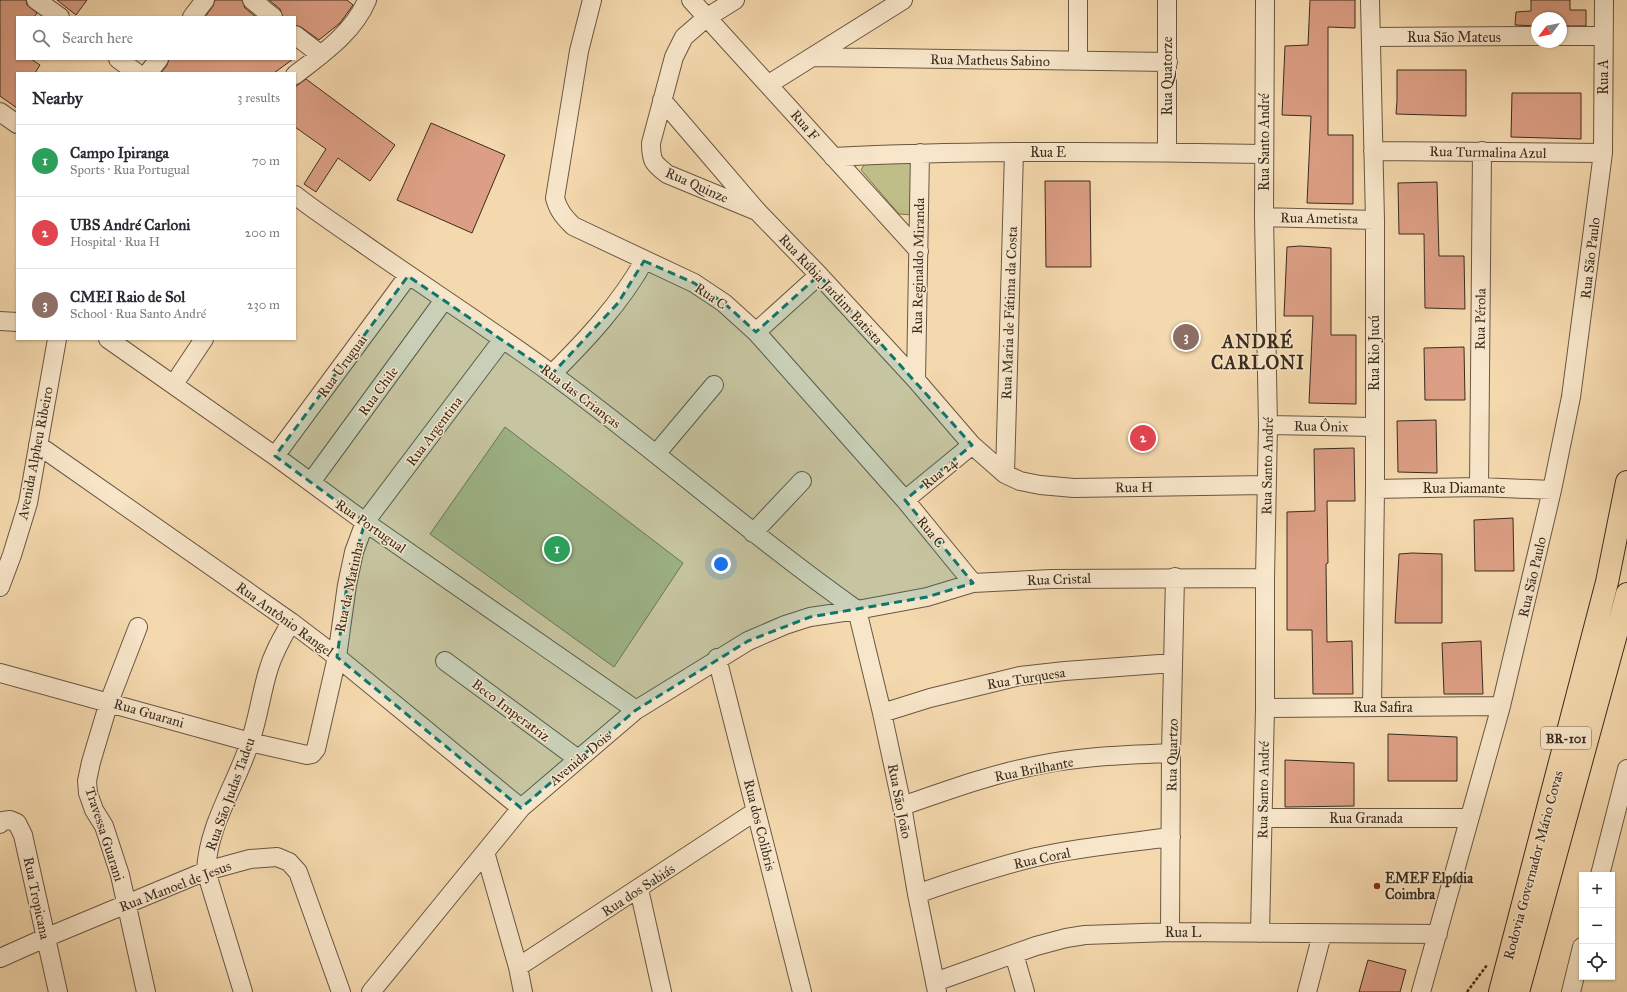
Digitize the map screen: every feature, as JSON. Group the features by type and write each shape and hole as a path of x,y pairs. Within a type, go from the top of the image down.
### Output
{"main road":[{"name":"Rodovia Governador Mário Covas","path":"1500,992 1607,582 1627,482"},
{"name":"Rodovia Governador Mário Covas","path":"1518,992 1627,594"}],"street":[{"path":"36,0 59,16"},
{"path":"193,16 205,0"},
{"path":"252,0 272,16"},
{"path":"296,74 321,55 344,34 364,9 367,0"},
{"name":"Rua C","path":"592,0 579,51 555,198 563,216 573,226 644,261 694,283 724,303 756,332 905,500 973,583"},
{"name":"Rua F","path":"691,0 706,18 769,84 919,251"},
{"name":"Rua Quinze","path":"735,0 706,18 684,37 674,57 650,143 651,157 655,165 666,174 758,212"},
{"path":"769,84 903,0"},
{"path":"1078,0 1078,62"},
{"name":"Rua Quatorze","path":"1167,152 1168,0"},
{"name":"Rua Santo André","path":"1260,933 1265,708 1265,578 1268,425 1263,154 1265,0"},
{"name":"Rua Rio Jucú","path":"1370,0 1375,220 1375,489 1372,707"},
{"name":"Rua A","path":"1603,153 1604,0"},
{"path":"296,35 321,55"},
{"name":"Rua São Mateus","path":"1371,37 1531,36"},
{"path":"1567,36 1603,36"},
{"name":"Rua Matheus Sabino","path":"812,57 1078,62 1168,62"},
{"path":"119,60 136,72"},
{"path":"149,72 158,60"},
{"name":"Rua Rúbia Jardim Batista","path":"662,100 758,212 819,275 916,380 972,445 1005,474"},
{"path":"0,112 16,123"},
{"name":"Rua Turmalina Azul","path":"1373,151 1603,153"},
{"name":"Rua Pérola","path":"1479,487 1482,151"},
{"name":"Rua E","path":"833,157 920,153 1014,152 1167,152 1263,154"},
{"name":"Rua Maria de Fátima da Costa","path":"1005,474 1014,152"},
{"name":"Rua Reginaldo Miranda","path":"916,380 920,153"},
{"name":"Rua São Paulo","path":"1421,992 1501,706 1552,490 1571,397 1603,153"},
{"name":"Rua das Crianças","path":"297,200 503,339 552,374 656,454 753,533 857,610"},
{"name":"Rua Ametista","path":"1264,217 1375,220"},
{"path":"552,374 594,332 631,284 644,261"},
{"path":"756,332 819,275"},
{"name":"Rua Uruguai","path":"275,456 408,276"},
{"name":"Rua Chile","path":"311,482 444,300"},
{"path":"0,321 16,322"},
{"name":"Rua Argentina","path":"364,522 503,339"},
{"name":"Avenida Alpheu Ribeiro","path":"0,587 12,555 28,503 57,340"},
{"name":"Rua Portugual","path":"109,340 275,456 364,522 636,710"},
{"path":"174,384 203,340"},
{"path":"656,454 714,385"},
{"name":"Rua Ônix","path":"1268,425 1374,428"},
{"name":"Rua Antônio Rangel","path":"38,445 291,622 337,657 521,808"},
{"name":"Rua 24","path":"905,500 972,445"},
{"name":"Rua H","path":"1005,474 1020,481 1040,485 1074,488 1266,485"},
{"path":"753,533 802,481"},
{"name":"Rua Diamante","path":"1375,489 1479,487 1552,490"},
{"name":"Rua da Matinha","path":"297,753 307,755 312,754 316,749 337,657 347,585 354,552 364,522"},
{"name":"Rua Cristal","path":"857,610 927,597 973,583 1051,579 1175,577 1265,578"},
{"name":"Rua Quartzo","path":"1170,932 1171,753 1175,577"},
{"name":"Avenida Dois","path":"371,991 521,808 636,710 717,658 748,641 785,625 810,618 857,610"},
{"name":"Rua São João","path":"857,610 882,713 902,806 917,894 936,987"},
{"name":"Rua São Judas Tadeu","path":"244,992 206,871 209,848 216,825 250,742 268,670 275,649 291,622"},
{"name":"Travessa Guarani","path":"138,627 109,702 91,762 87,781 88,793 94,810 104,826 111,848 126,904 146,992"},
{"name":"Rua dos Colibris","path":"717,658 802,992"},
{"name":"Beco Imperatriz","path":"444,661 578,759"},
{"name":"Rua Turquesa","path":"882,713 930,698 1020,676 1173,663"},
{"name":"Rua Guarani","path":"0,673 250,742 297,753"},
{"name":"Rua Safira","path":"1265,708 1501,706"},
{"name":"Rua Brilhante","path":"902,806 973,782 1035,766 1092,758 1171,753"},
{"path":"1601,872 1627,769"},
{"name":"Rua dos Sabiás","path":"518,967 756,812"},
{"name":"Rua Granada","path":"1263,818 1469,818"},
{"name":"Rua Tropicana","path":"0,824 10,820 17,823 23,835 58,992"},
{"name":"Rua Coral","path":"917,894 975,874 1036,857 1171,837"},
{"path":"485,852 518,967 523,992"},
{"name":"Rua Manoel de Jesus","path":"0,958 206,871 250,859 277,857 289,862 298,872 341,992"},
{"path":"639,889 662,992"},
{"name":"Rua L","path":"936,987 1014,954 1051,942 1085,935 1170,932 1438,934"},
{"path":"1307,992 1322,934"},
{"path":"1014,954 1025,992"},
{"path":"1571,992 1579,959"}],"highlighted area":[{"path":"644,261 694,283 724,303 756,332 819,275 972,445 905,500 973,583 927,597 810,617 748,641 636,710 521,808 337,657 347,585 365,522 275,456 408,276 552,374 618,303"}],"shaded area":[{"path":"915,160 914,215 899,214 861,170 866,162"},
{"path":"505,427 683,563 614,667 430,534"}],"building":[{"path":"0,0 26,0 27,5 37,13 35,16 16,16 16,60 32,60 40,65 36,72 16,72 16,107 0,96"},
{"path":"57,0 87,0 76,15"},
{"path":"215,0 242,0 245,8 255,16 206,16 213,6"},
{"path":"269,0 347,0 353,5 340,23 319,40 301,27 296,25 296,16 283,16 280,9"},
{"path":"1310,0 1355,0 1355,28 1328,27 1328,135 1353,135 1353,204 1307,203 1311,116 1282,115 1285,46 1308,45"},
{"path":"1531,0 1570,0 1570,10 1586,10 1586,26 1567,26 1567,12 1531,12 1531,26 1515,25 1516,12 1531,11"},
{"path":"169,60 292,60 275,72 162,72"},
{"path":"1397,70 1466,70 1466,116 1396,114"},
{"path":"306,79 395,145 370,181 338,158 316,192 304,184 326,149 296,128 296,86"},
{"path":"1512,93 1581,93 1581,139 1511,137"},
{"path":"431,123 505,155 472,233 397,200"},
{"path":"1045,181 1090,181 1091,267 1046,267"},
{"path":"1437,182 1439,256 1464,256 1465,309 1425,308 1424,234 1399,234 1398,183"},
{"path":"1300,246 1331,248 1331,335 1356,335 1356,404 1309,403 1313,316 1284,316 1287,247"},
{"path":"1464,347 1465,400 1425,400 1424,348"},
{"path":"1436,420 1437,473 1398,472 1397,421"},
{"path":"1354,448 1355,501 1327,501 1328,563 1326,564 1327,642 1352,641 1353,694 1313,694 1312,630 1287,630 1287,512 1315,511 1314,449"},
{"path":"1513,518 1514,571 1475,571 1474,520"},
{"path":"1399,554 1442,554 1442,623 1395,623"},
{"path":"1481,641 1483,694 1444,694 1442,643"},
{"path":"1388,734 1457,737 1457,781 1388,781"},
{"path":"1285,760 1354,763 1354,806 1285,807"},
{"path":"1368,960 1406,970 1400,992 1359,992"}],"place":[{"name":"CMEI Raio de Sol","path":"1186,337"},
{"name":"UBS André Carloni","path":"1143,438"},
{"name":"Campo Ipiranga","path":"557,549"},
{"name":"EMEF Elpídia Coimbra","path":"1377,886"}],"district":[{"name":"ANDRÉ CARLONI","path":"1258,352"}]}
